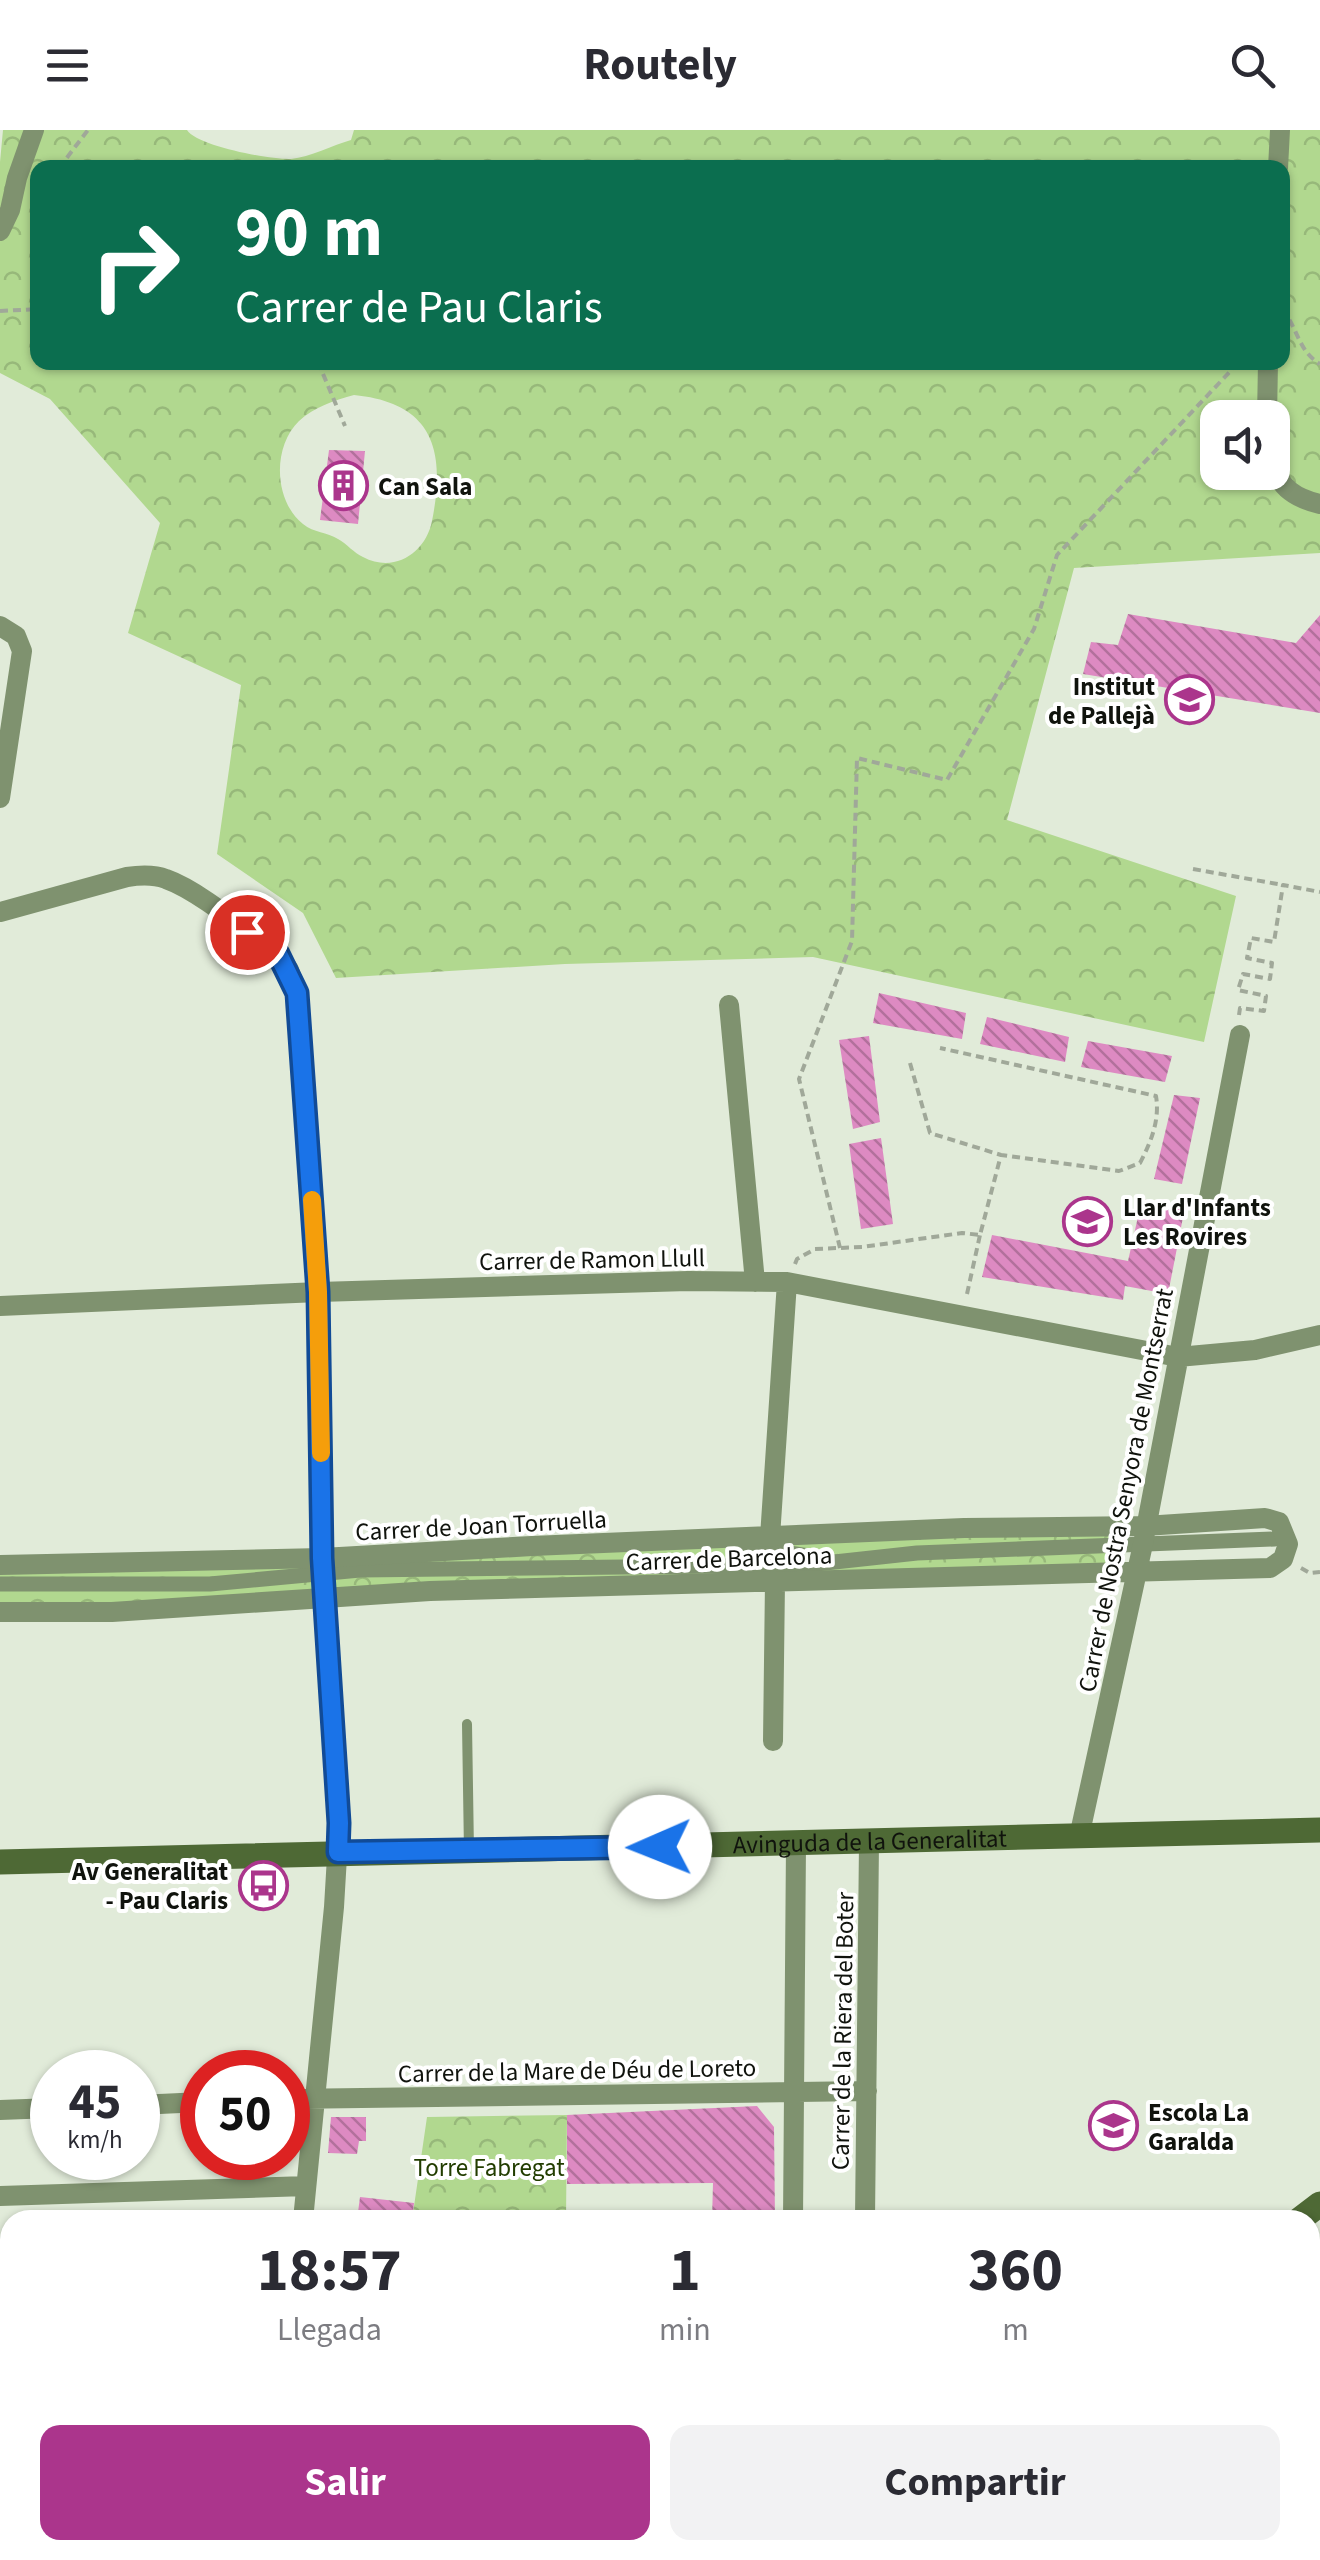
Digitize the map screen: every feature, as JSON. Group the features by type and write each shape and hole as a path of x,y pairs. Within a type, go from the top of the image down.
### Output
{"main road":[{"name":"Avinguda de la Generalitat","path":"0,1862 1320,1830"}],"street":[{"path":"0,230 10,210 8,173 34,130"},
{"path":"1278,160 1280,130"},
{"path":"1267,400 1268,370"},
{"path":"1286,490 1297,498 1320,504"},
{"path":"0,626 16,636 22,651 0,798"},
{"path":"0,912 144,875 164,878 278,954 297,993 318,1292 322,1566 339,1823 303,2210"},
{"path":"729,1005 754,1282"},
{"name":"Carrer de Nostra Senyora de Montserrat","path":"1079,1836 1137,1570 1240,1035"},
{"path":"770,1530 787,1282"},
{"name":"Carrer de Ramon Llull","path":"0,1306 318,1292 787,1282 1178,1356 1255,1350 1320,1335"},
{"name":"Carrer de Barcelona","path":"0,1612 112,1612 325,1597 775,1581 1270,1568 1283,1559 1288,1544 1279,1522 1266,1518 1144,1534"},
{"name":"Carrer de Joan Torruella","path":"0,1565 322,1566 538,1556 770,1530 964,1528 1144,1534"},
{"path":"538,1556 562,1573 807,1566 1144,1534 1275,1539"},
{"path":"737,1545 856,1561"},
{"path":"0,1584 210,1584 322,1566"},
{"path":"773,1742 775,1581"},
{"name":"Carrer de la Riera del Boter","path":"865,2210 869,1842"},
{"name":"Carrer de la Riera del Boter","path":"793,2210 796,1844"},
{"name":"Carrer de la Mare de Déu de Loreto","path":"310,2098 866,2091"},
{"path":"0,2110 30,2109"},
{"path":"0,2196 306,2186"}],"lane":[{"path":"467,1724 469,1852"}],"path":[{"path":"65,160 88,130"},
{"path":"0,311 30,309"},
{"path":"1290,318 1307,356 1320,364"},
{"path":"321,370 345,426"},
{"path":"840,1248 799,1079 852,941 858,758 947,780 1034,629 1056,555 1231,370"},
{"path":"1193,868 1320,892"},
{"path":"1240,1035 1240,1008 1264,1012 1266,996 1238,990 1243,974 1270,978 1272,963 1247,958 1251,938 1274,942 1283,885"},
{"path":"910,1063 930,1133 1001,1155 1119,1171 1140,1163 1150,1144 1158,1111 1156,1096 940,1048"},
{"path":"962,1316 1001,1155"},
{"path":"787,1282 797,1259 815,1249 962,1233 980,1235"}],"green space":[{"path":"3,130 187,130 219,146 291,159 351,140 354,130 1320,130 1320,553 1074,568 1007,820 1236,896 1204,1042 813,957 565,964 336,978 303,913 217,854 241,685 128,633 160,523 50,399 0,373","holes":["354,395 381,400 418,420 435,452 437,473 429,532 407,557 386,563 375,562 334,537 307,527 286,502 280,474 290,432 311,412"]},
{"path":"1123,1526 1119,1571 0,1612 0,1565"},
{"name":"Torre Fabregat","path":"567,2115 566,2210 413,2210 427,2117"}],"building":[{"name":"Can Sala","path":"329,450 365,451 358,524 320,520"},
{"path":"1128,614 1296,643 1320,615 1320,713 1083,674 1091,642 1118,645"},
{"path":"879,993 966,1013 962,1039 873,1023"},
{"path":"987,1017 1069,1037 1065,1062 980,1044"},
{"path":"869,1036 880,1122 853,1129 839,1040"},
{"path":"1088,1041 1172,1056 1165,1082 1081,1067"},
{"path":"1174,1095 1200,1098 1182,1184 1154,1179"},
{"path":"881,1138 893,1224 861,1229 849,1144"},
{"path":"1142,1199 1185,1207 1168,1294 1125,1286 1123,1300 982,1277 992,1235 1128,1261"},
{"path":"757,2106 774,2127 775,2210 712,2210 713,2183 567,2184 567,2115"},
{"path":"331,2117 366,2117 366,2141 359,2141 357,2154 328,2153"},
{"path":"360,2197 414,2203 413,2210 358,2210"}],"slow traffic":[{"path":"312,1200 321,1453"}],"place":[{"name":"Can Sala","path":"343,486"},
{"name":"Institut de Pallejà","path":"1190,700"},
{"name":"Llar d'Infants Les Rovires","path":"1088,1221"},
{"name":"Av Generalitat - Pau Claris","path":"263,1885"},
{"name":"Escola La Garalda","path":"1113,2126"}],"route":[{"path":"247,932 278,954 297,993 318,1292 322,1558 338,1852 660,1847"}]}
